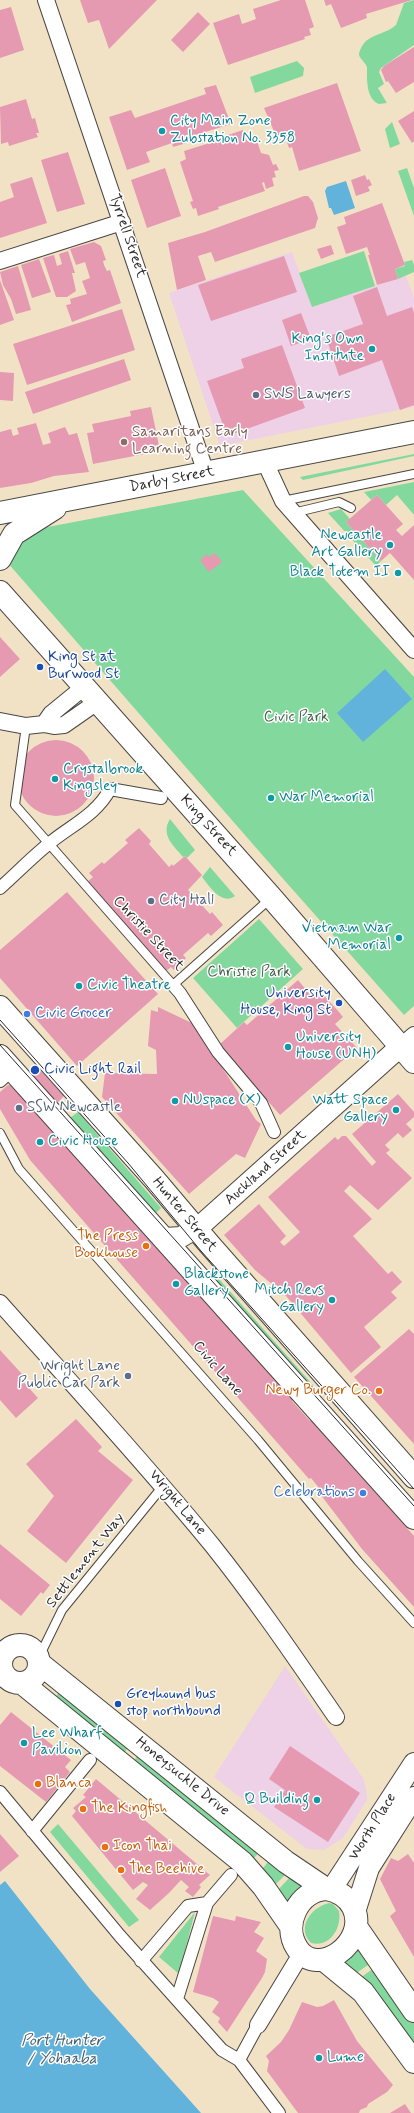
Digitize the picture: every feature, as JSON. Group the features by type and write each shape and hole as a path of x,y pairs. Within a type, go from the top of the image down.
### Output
{"main road":[{"name":"Darby Street","path":"0,513 64,502 414,432"},
{"path":"0,559 14,534 64,502"},
{"name":"King Street","path":"0,592 271,897 410,1048"},
{"name":"Hunter Street","path":"0,1007 154,1179 196,1230 414,1477"},
{"name":"Hunter Street","path":"4,1069 165,1238 414,1518"},
{"path":"8,1638 27,1645 36,1652 39,1660 35,1676 22,1683 8,1679 0,1665 2,1654 6,1650 8,1638"},
{"name":"Honeysuckle Drive","path":"39,1660 286,1862 329,1890"},
{"name":"Honeysuckle Drive","path":"22,1683 242,1862 263,1886 290,1925"},
{"path":"356,1920 350,1941 333,1957 324,1960 312,1959 301,1954 294,1943 290,1925 294,1913 302,1902 312,1893 329,1890 347,1899 356,1920 414,2011"},
{"path":"324,1960 363,1992 414,2062"}],"street":[{"name":"Tyrrell Street","path":"46,0 206,473"},
{"path":"0,261 122,222"},
{"path":"265,462 283,501 414,650"},
{"path":"0,721 25,732 44,724 51,714 90,694"},
{"path":"0,888 47,843 88,816 104,800 110,789 161,798"},
{"path":"173,985 180,993 218,1052 261,1103 274,1132"},
{"name":"Auckland Street","path":"165,1238 177,1238 196,1230 410,1048"},
{"name":"Wright Lane","path":"0,1303 163,1486 212,1546 260,1608 336,1717"},
{"path":"32,1831 90,1760"},
{"name":"Worth Place","path":"329,1890 414,1763"},
{"path":"0,1792 142,1961 222,2050 239,2060 279,2113"},
{"name":"Worth Place","path":"356,1920 369,1868 414,1797"},
{"path":"177,1999 207,1903 231,1875"},
{"path":"142,1961 188,1906 207,1903"},
{"path":"239,2060 258,2025 301,1954"}],"lane":[{"path":"283,501 414,474"},
{"path":"293,513 339,502 350,508"},
{"name":"Christie Street","path":"25,732 15,806 173,985 271,897"},
{"name":"Civic Lane","path":"0,1133 19,1169 258,1440 358,1561 414,1623"},
{"name":"Settlement Way","path":"39,1660 62,1610 163,1486"}],"shaded area":[{"path":"292,252 312,307 406,276 414,298 414,407 220,446 169,293"},
{"path":"285,1666 363,1778 366,1788 367,1800 343,1838 324,1850 307,1849 214,1777"}],"green space":[{"path":"414,0 414,45 381,68 379,72 384,84 378,88 387,103 379,104 375,102 369,94 367,83 367,66 359,55 361,47 369,39 389,30 396,25 404,3"},
{"path":"297,61 304,68 303,76 255,93 250,77"},
{"path":"392,122 400,144 390,148 385,129"},
{"path":"407,168 414,188 414,216 398,171"},
{"path":"364,251 375,286 312,307 299,273"},
{"path":"412,260 414,272 398,279 395,269 405,266 404,262"},
{"path":"414,454 414,456 303,480 300,477"},
{"path":"414,482 414,515 397,495 386,505 377,495 371,500 364,492"},
{"name":"Civic Park","path":"243,490 414,677 414,1006 404,1015 0,554 0,536"},
{"path":"341,509 350,519 346,522 381,561 376,566 328,513"},
{"path":"170,819 195,850 187,858 185,856 183,857 169,840 167,835 167,825"},
{"path":"210,867 235,896 225,899 212,890 202,877"},
{"name":"Christie Park","path":"259,919 303,969 237,1028 193,978"},
{"path":"78,1112 161,1208 156,1213 70,1118"},
{"path":"219,1279 313,1385 312,1386 217,1281"},
{"path":"62,1689 131,1744 120,1758 51,1702"},
{"path":"141,1752 261,1850 250,1863 130,1765"},
{"path":"58,1824 139,1920 129,1927 50,1832"},
{"path":"271,1858 288,1872 272,1888 259,1873"},
{"path":"292,1875 307,1882 285,1904 276,1892"},
{"path":"329,1903 333,1904 339,1911 339,1924 329,1940 318,1944 311,1943 305,1931 305,1925 311,1913 322,1905"},
{"path":"195,1912 179,1974 159,1957"},
{"path":"358,1946 371,1963 355,1974 339,1964"},
{"path":"374,1968 414,2022 414,2054 360,1978"}],"water":[{"path":"346,181 355,208 334,215 331,208 329,208 325,191 327,187"},
{"path":"385,669 412,699 363,742 337,713"},
{"name":"Port Hunter / Yohaaba","path":"5,1881 90,1989 201,2113 0,2113 0,1885"}],"building":[{"path":"80,0 157,0 109,49 99,20 88,23"},
{"path":"281,0 305,0 314,27 309,29 311,35 304,37 305,39 228,65 213,23 239,14 242,24 256,19 253,9"},
{"path":"324,0 412,0 366,14 367,18 341,28 331,4 326,6"},
{"path":"11,7 24,50 0,58 0,10"},
{"path":"198,12 210,24 183,52 171,40"},
{"path":"414,47 414,82 396,93 388,81 386,82 381,70 384,66"},
{"path":"337,83 361,151 299,171 292,147 289,148 284,133 276,136 264,108"},
{"name":"City Main Zone Zubstation No. 3358","path":"216,85 231,124 189,137 190,142 173,147 172,143 146,152 150,162 127,170 109,117 131,110 135,118 206,94 204,88"},
{"path":"26,99 32,119 35,118 39,133 36,133 38,137 9,146 8,142 1,144 0,107"},
{"path":"414,111 414,141 412,143 398,121"},
{"path":"243,130 247,141 256,138 261,153 269,155 273,165 276,164 279,170 274,171 276,177 272,178 274,186 266,189 264,182 262,183 265,191 218,207 219,209 198,216 196,208 193,209 190,202 193,201 180,162 186,159 184,151 216,141 219,148 216,139"},
{"path":"68,152 85,204 57,212 41,160"},
{"path":"165,168 181,216 147,228 131,180"},
{"path":"365,175 367,180 369,179 372,185 368,187 370,191 356,196 351,180"},
{"path":"32,177 47,223 0,238 0,202 14,197 10,184"},
{"path":"304,196 308,196 313,202 318,218 315,228 215,262 211,252 198,256 206,280 177,290 168,243 205,232"},
{"path":"382,203 405,265 395,269 398,279 377,285 367,247 346,254 337,227 346,224 344,217"},
{"path":"94,242 101,246 106,260 103,261 104,265 107,271 110,270 121,303 72,322 66,305 71,304 70,299 87,294 82,281 90,278 85,262 76,265 70,249"},
{"path":"331,245 334,254 321,259 317,249"},
{"path":"68,251 75,273 72,273 76,291 67,297 56,297 43,258 54,255 57,266 62,264 59,254"},
{"path":"284,256 297,292 211,321 198,285"},
{"path":"39,259 51,292 32,298 21,265"},
{"path":"18,266 31,310 16,314 11,299 3,285 0,272"},
{"path":"0,280 14,320 0,325"},
{"name":"King's Own Institute","path":"377,287 387,316 412,307 414,313 414,405 400,410 382,360 339,376 326,337 363,324 353,296"},
{"path":"122,309 135,350 27,385 13,344"},
{"path":"301,313 311,339 291,346 282,320"},
{"name":"SWS Lawyers","path":"282,345 305,408 227,436 207,381 244,368 241,359"},
{"path":"124,359 131,380 33,414 25,392"},
{"path":"0,372 14,373 13,401 0,400"},
{"name":"Samaritans Early Learning Centre","path":"151,407 160,451 93,464 87,433 94,432 92,424 131,416 130,411"},
{"path":"36,423 43,445 51,443 48,433 65,427 69,435 77,433 89,472 54,476 31,483 0,488 0,432 11,429 13,436 19,434 17,428"},
{"name":"Newcastle Art Gallery","path":"377,495 403,524 396,530 402,536 414,525 414,580 390,553 381,561 346,522"},
{"path":"215,553 222,562 209,572 200,560 207,554 209,557"},
{"path":"0,637 20,659 0,677"},
{"name":"Crystalbrook Kingsley","path":"49,740 63,740 77,746 88,757 94,771 94,785 91,793 83,805 77,810 63,816 49,816 35,810 24,799 18,785 18,771 24,757 35,746"},
{"name":"City Hall","path":"139,828 151,841 149,844 169,867 172,864 173,866 185,856 202,875 188,890 210,914 212,912 223,925 211,936 208,933 183,955 186,958 174,970 171,967 165,972 87,882 93,877 89,873 102,862 104,864 128,843 125,840"},
{"name":"Civic Theatre","path":"67,892 158,994 77,1066 0,978 0,950"},
{"name":"University House (UNH)","path":"298,980 311,996 318,989 339,1012 343,1017 335,1024 357,1048 280,1115 219,1045 244,1022 247,1025"},
{"name":"NUspace (X)","path":"158,1007 194,1024 256,1120 261,1124 245,1158 236,1154 189,1194 102,1097 105,1073 157,1074 156,1050 148,1046 151,1010 158,1012"},
{"path":"39,1069 64,1096 57,1103 32,1075"},
{"path":"8,1085 14,1086 293,1400 292,1401 310,1421 311,1420 414,1536 414,1607 362,1549 317,1490 319,1488 311,1478 309,1479 30,1160 0,1109 0,1092"},
{"path":"398,1094 414,1112 414,1117 406,1124 412,1130 403,1138 398,1133 385,1145 390,1150 386,1153 412,1178 378,1210 350,1185 344,1191 372,1219 353,1236 388,1274 392,1271 402,1282 391,1292 397,1298 364,1327 381,1347 351,1373 286,1296 255,1270 224,1235 259,1204 286,1236 280,1242 284,1246 300,1232 268,1197 335,1137 338,1140 342,1136 346,1136 372,1166 376,1162 352,1134"},
{"path":"409,1329 414,1334 414,1444 354,1377"},
{"path":"0,1350 22,1374 19,1377 38,1398 16,1418 0,1400"},
{"path":"76,1419 102,1447 98,1451 133,1480 66,1563 27,1531 54,1496 26,1464"},
{"path":"0,1544 50,1585 43,1594 41,1592 21,1616 0,1599"},
{"name":"Lee Wharf Pavilion","path":"11,1712 71,1760 65,1767 70,1772 46,1802 0,1766 0,1725"},
{"name":"Q Building","path":"290,1746 360,1793 328,1842 274,1807 285,1790 269,1779"},
{"path":"96,1779 210,1875 199,1885 201,1887 193,1897 185,1891 189,1887 181,1880 150,1910 136,1899 148,1885 143,1882 133,1890 72,1816 76,1811 73,1808 86,1797 83,1795"},
{"path":"0,1834 19,1856 0,1872"},
{"path":"408,1854 414,1863 414,1957 390,1916 396,1911 380,1879 391,1858 398,1861"},
{"path":"213,1916 235,1921 236,1916 261,1922 254,1932 264,1938 256,1951 267,1959 265,1972 262,1978 227,2032 218,2022 220,2018 212,2012 219,2002 213,1998 193,1992"},
{"name":"Lume","path":"334,2000 357,2041 393,2085 387,2092 368,2104 367,2107 360,2110 359,2113 298,2113 267,2071 269,2061 266,2056 281,2042 289,2030 302,2002 317,2007 323,2006"},
{"path":"405,2104 411,2113 390,2113"}],"tram line":[{"path":"0,1020 128,1163 201,1251 414,1489"},
{"path":"0,1045 414,1506"}],"place":[{"name":"City Main Zone Zubstation No. 3358","path":"162,131"},
{"name":"King's Own Institute","path":"372,349"},
{"name":"SWS Lawyers","path":"256,395"},
{"name":"Samaritans Early Learning Centre","path":"124,442"},
{"name":"Newcastle Art Gallery","path":"390,545"},
{"name":"Black Totem II","path":"398,573"},
{"name":"King St at Burwood St","path":"40,667"},
{"name":"Crystalbrook Kingsley","path":"55,779"},
{"name":"War Memorial","path":"271,798"},
{"name":"City Hall","path":"151,901"},
{"name":"Vietnam War Memorial","path":"399,938"},
{"name":"Civic Theatre","path":"79,986"},
{"name":"University House, King St","path":"339,1003"},
{"name":"Civic Grocer","path":"27,1014"},
{"name":"University House (UNH)","path":"288,1047"},
{"name":"Civic Light Rail","path":"35,1070"},
{"name":"NUspace (X)","path":"175,1101"},
{"name":"SSW Newcastle","path":"19,1108"},
{"name":"Watt Space Gallery","path":"396,1110"},
{"name":"Civic House","path":"40,1142"},
{"name":"The Press Bookhouse","path":"146,1246"},
{"name":"Blackstone Gallery","path":"176,1284"},
{"name":"Mitch Revs Gallery","path":"332,1300"},
{"name":"Wright Lane Public Car Park","path":"128,1376"},
{"name":"Newy Burger Co.","path":"379,1391"},
{"name":"Celebrations","path":"363,1493"},
{"name":"Greyhound bus stop northbound","path":"118,1704"},
{"name":"Lee Wharf Pavilion","path":"24,1743"},
{"name":"Blanca","path":"38,1784"},
{"name":"Q Building","path":"317,1800"},
{"name":"The Kingfish","path":"83,1809"},
{"name":"Icon Thai","path":"105,1847"},
{"name":"The Beehive","path":"121,1870"},
{"name":"Lume","path":"319,2058"}]}
